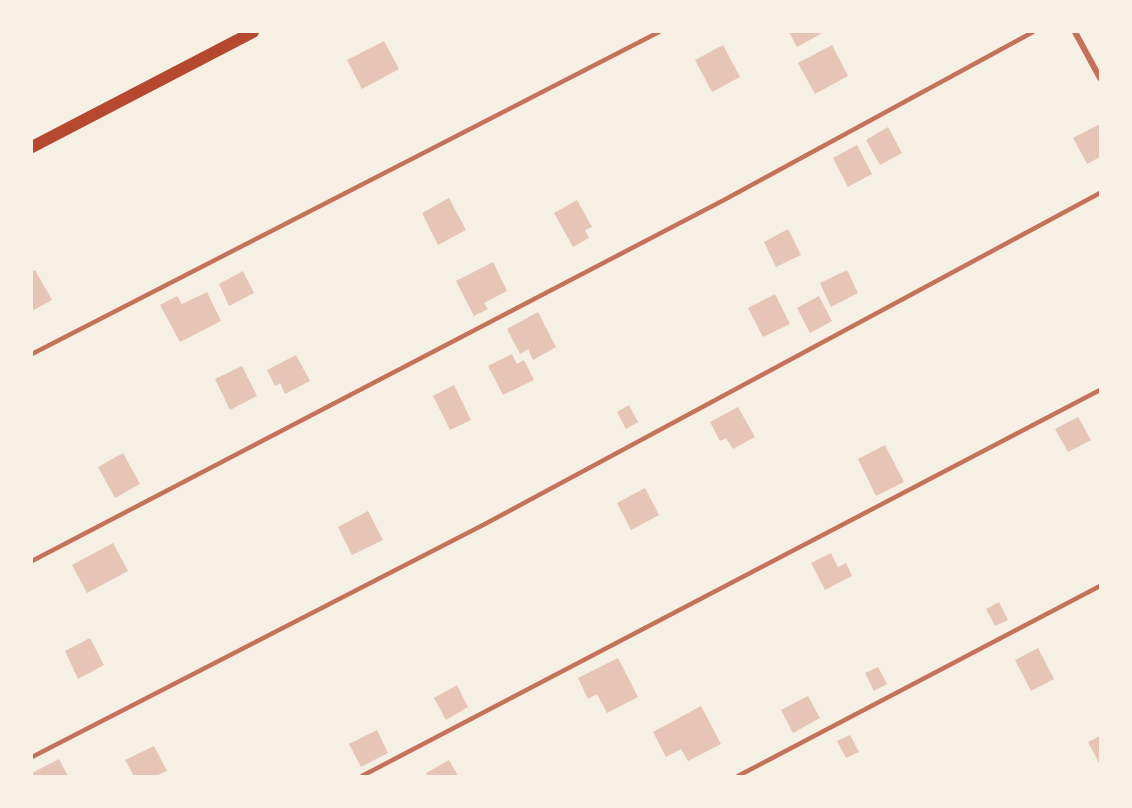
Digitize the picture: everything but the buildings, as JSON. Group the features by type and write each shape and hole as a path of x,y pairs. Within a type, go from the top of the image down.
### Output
{"main road":[{"path":"32,147 253,32"}],"street":[{"path":"1075,32 1101,78"}],"lane":[{"path":"32,354 659,32"},
{"path":"32,561 713,205 1033,32"},
{"path":"32,757 485,524 1101,193"},
{"path":"362,777 1101,390"},
{"path":"738,777 1101,586"}]}
